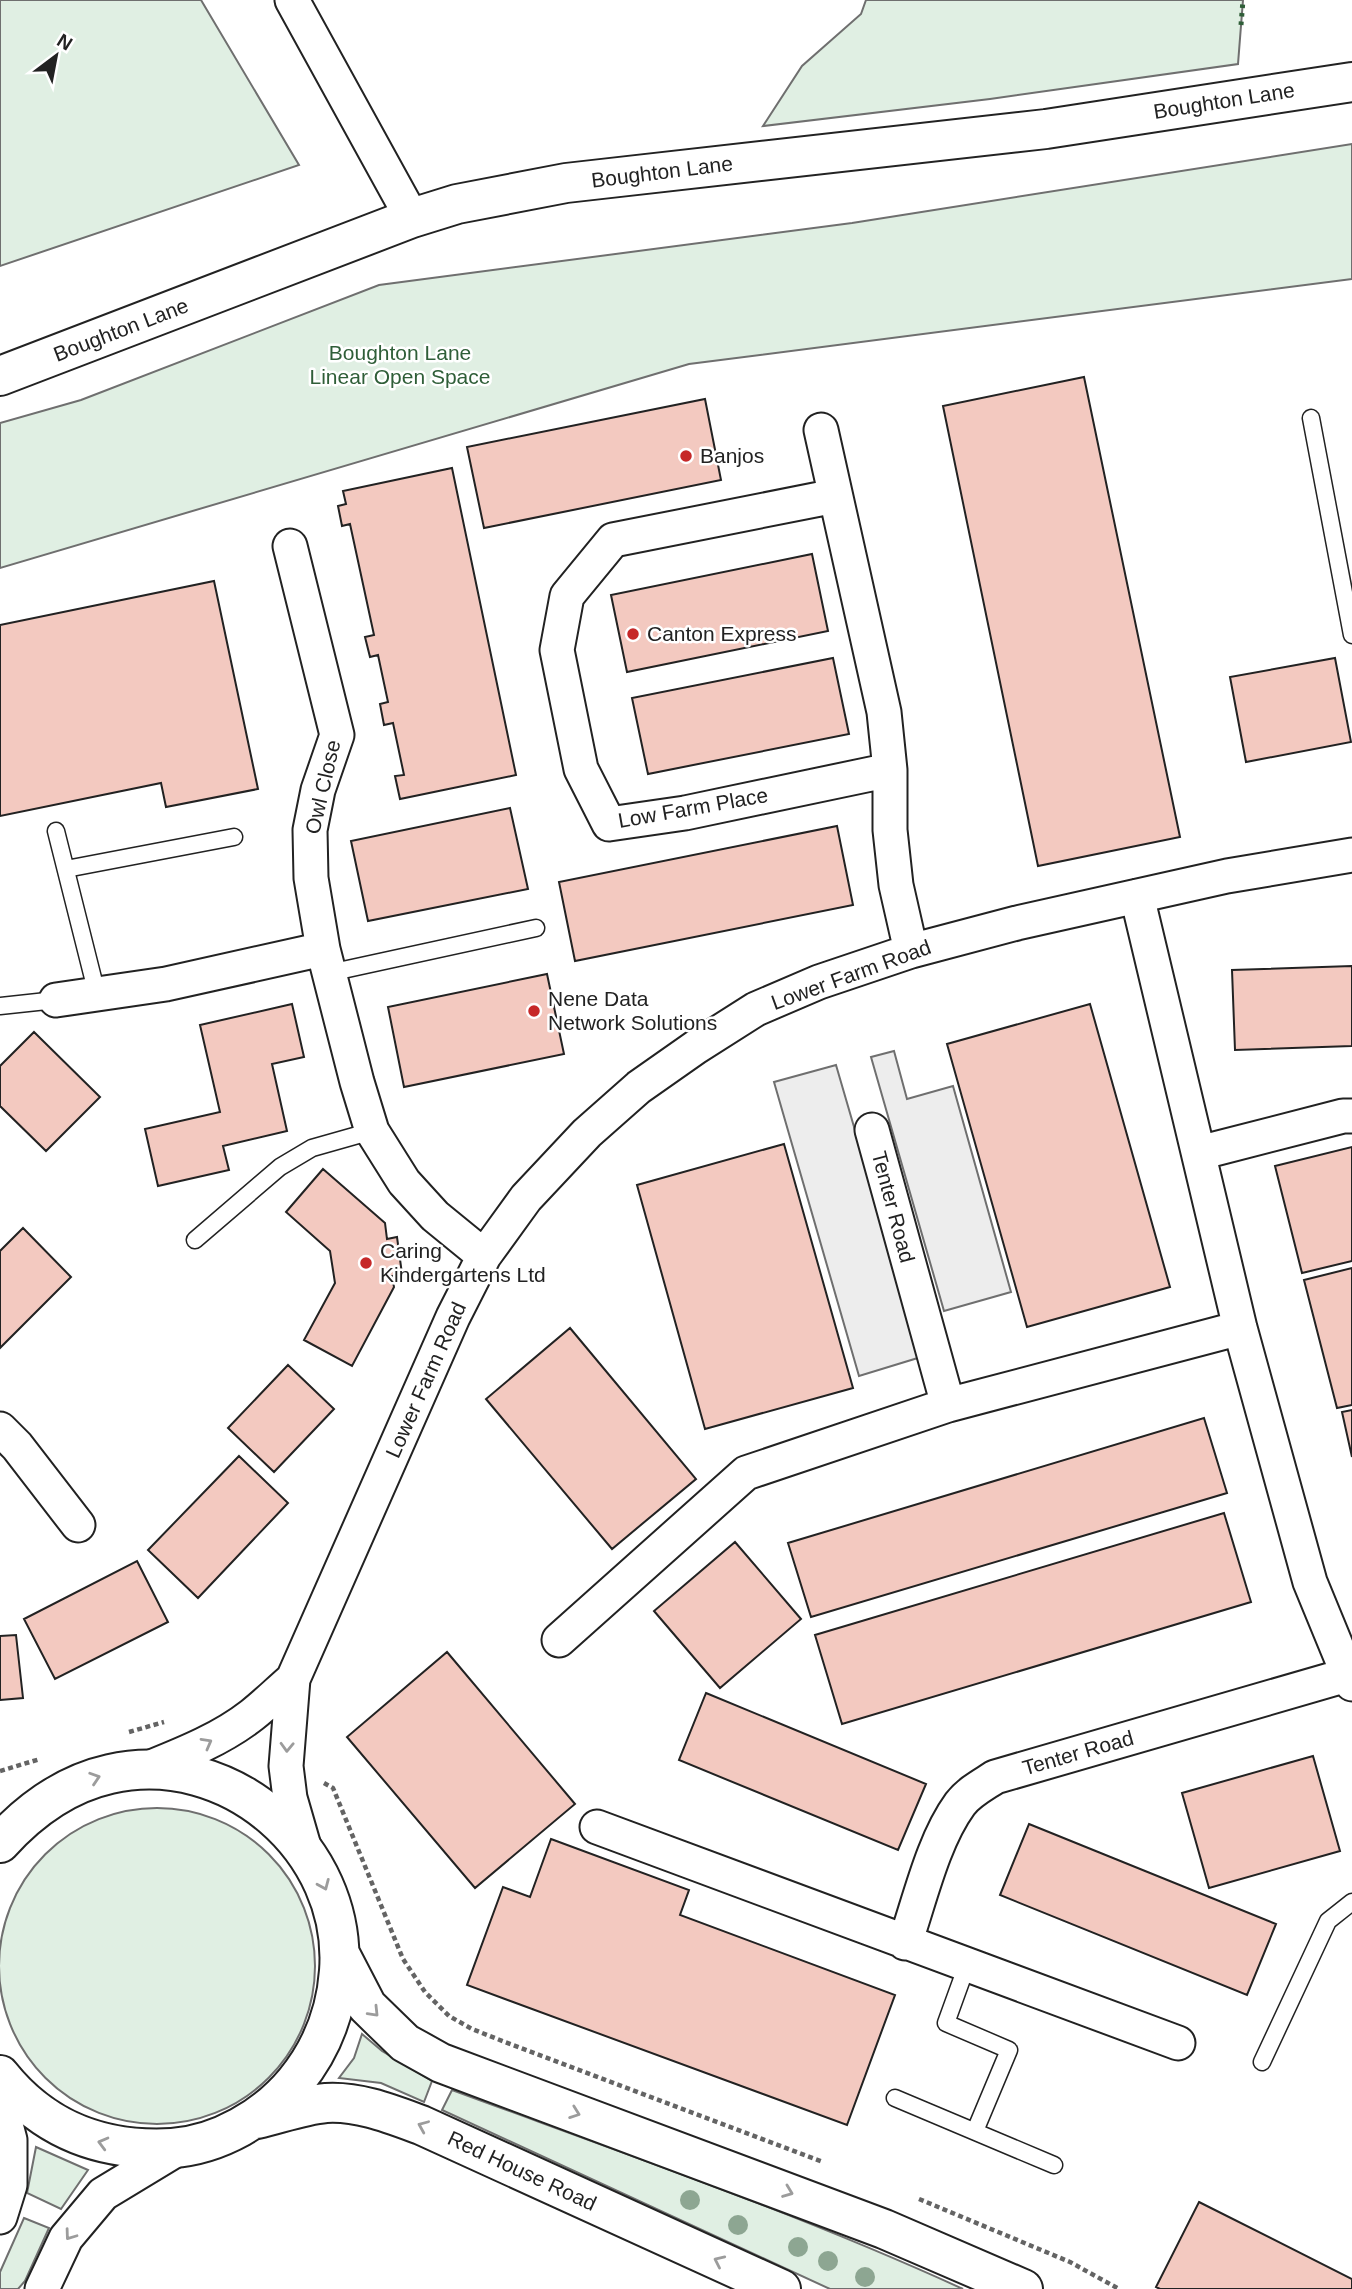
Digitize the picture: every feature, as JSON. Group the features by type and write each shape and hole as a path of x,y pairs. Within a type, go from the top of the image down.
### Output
{"main road":[{"name":"Boughton Lane","path":"0,376 412,218 468,201 566,183 1046,129 1352,82"},
{"path":"0,1843 20,1821 46,1801 77,1784 110,1774 144,1770 181,1773 218,1782 251,1799 281,1822 305,1850 323,1882 336,1917 340,1954 338,1993 327,2031 308,2066 283,2096 253,2120 217,2137 179,2147 143,2150 107,2144 72,2133 41,2115 13,2091 0,2075"},
{"path":"0,1809 46,1801"},
{"path":"340,1954 367,2006 405,2043 442,2063 872,2224 1023,2289"},
{"name":"Red House Road","path":"253,2120 326,2104 357,2105 386,2112 421,2124 781,2289"}],"street":[{"path":"292,0 412,218"},
{"path":"821,430 884,712 890,770 890,830 896,884 911,951"},
{"name":"Low Farm Place","path":"835,496 613,540 567,596 556,650 581,769 608,824 685,813 890,770"},
{"name":"Owl Close","path":"290,546 337,735 318,790 310,831 312,878 326,961 357,1082 372,1131 404,1182 435,1216 484,1256"},
{"name":"Lower Farm Road","path":"293,1679 453,1317 484,1256 526,1198 587,1133 639,1087 756,1009 819,982 911,951 1017,923 1227,876 1352,855"},
{"name":"Tenter Road","path":"905,1943 942,1835 961,1803 977,1788 995,1777 1349,1680 1310,1582 1240,1328 1137,896"},
{"path":"56,999 326,961"},
{"path":"1199,1153 1343,1116 1352,1116"},
{"name":"Tenter Road","path":"872,1130 948,1405"},
{"path":"559,1640 746,1473 948,1405 1240,1328"},
{"path":"0,1429 17,1446 78,1525"},
{"path":"144,1770 198,1748 224,1733 251,1716 293,1679"},
{"path":"293,1679 286,1766 290,1798 305,1850"},
{"path":"597,1826 1178,2043"},
{"path":"0,2102 9,2140 10,2185 0,2217"},
{"path":"42,2289 66,2238 103,2194 179,2147"}],"lane":[{"path":"1311,418 1352,635"},
{"path":"56,831 97,994"},
{"path":"66,869 234,837"},
{"path":"326,961 536,928"},
{"path":"0,1006 56,999"},
{"path":"195,1240 279,1167 312,1148 372,1131"},
{"path":"1262,2062 1328,1921 1352,1902"},
{"path":"967,1965 946,2023 1009,2050 975,2131"},
{"path":"895,2098 1054,2165"}],"path":[{"path":"333,1788 403,1959 425,1992 449,2016 472,2029 505,2042 828,2164"},
{"path":"916,2198 1070,2262 1119,2289"}],"green space":[{"path":"0,0 201,0 299,165 0,266"},
{"path":"866,0 1243,0 1238,64 990,99 763,126 802,66 861,14"},
{"name":"Boughton Lane Linear Open Space","path":"1352,144 1352,279 689,364 0,568 0,423 81,400 379,285 852,223"},
{"path":"157,1808 188,1811 217,1820 245,1835 269,1854 288,1878 303,1906 312,1935 315,1966 312,1997 303,2026 288,2054 269,2078 245,2097 217,2112 188,2121 157,2124 126,2121 97,2112 69,2097 45,2078 26,2054 11,2026 2,1997 -1,1966 2,1935 11,1906 26,1878 45,1854 69,1835 97,1820 126,1811"},
{"path":"362,2034 382,2051 432,2081 424,2102 381,2083 339,2078 354,2058"},
{"path":"452,2090 773,2209 963,2289 830,2289 442,2110"},
{"path":"36,2147 88,2170 61,2209 27,2193"},
{"path":"24,2218 49,2228 25,2281 18,2289 0,2289 0,2272"}],"shaded area":[{"path":"894,1051 907,1099 953,1086 1011,1292 944,1311 871,1057"},
{"path":"836,1065 921,1357 859,1376 774,1082"}],"building":[{"path":"1084,377 1180,837 1038,866 943,406"},
{"path":"705,399 721,480 484,528 467,447"},
{"path":"452,468 516,775 400,799 395,776 404,775 393,723 384,725 380,704 388,702 378,655 370,657 365,637 374,635 350,524 342,526 338,506 346,504 343,491"},
{"path":"812,554 828,631 627,672 611,595"},
{"path":"214,581 258,789 166,807 161,783 0,816 0,625"},
{"path":"833,658 849,734 648,774 632,698"},
{"path":"1335,658 1351,742 1246,762 1230,677"},
{"path":"510,808 528,889 368,921 351,841"},
{"path":"837,826 853,905 575,961 559,882"},
{"path":"1352,966 1352,1046 1235,1050 1232,970"},
{"path":"547,974 564,1054 404,1087 388,1007"},
{"path":"292,1004 304,1057 272,1064 287,1131 223,1146 229,1170 158,1186 145,1129 220,1112 200,1025"},
{"path":"1090,1004 1170,1287 1027,1327 947,1044"},
{"path":"34,1032 100,1097 46,1151 0,1106 0,1066"},
{"path":"784,1144 853,1388 705,1429 637,1185"},
{"path":"1352,1147 1352,1261 1302,1273 1275,1166"},
{"name":"Caring Kindergartens Ltd","path":"323,1169 385,1223 387,1239 397,1237 402,1274 392,1276 394,1287 352,1366 304,1340 335,1283 330,1251 286,1212"},
{"path":"23,1228 71,1277 0,1348 0,1251"},
{"path":"1352,1268 1352,1405 1337,1408 1304,1280"},
{"path":"570,1328 696,1479 612,1549 486,1399"},
{"path":"288,1365 334,1409 274,1472 228,1428"},
{"path":"1352,1410 1352,1457 1342,1412"},
{"path":"1204,1418 1227,1493 811,1617 788,1543"},
{"path":"239,1456 288,1503 198,1598 148,1550"},
{"path":"1224,1513 1251,1602 842,1724 815,1635"},
{"path":"735,1542 801,1619 720,1688 654,1611"},
{"path":"137,1561 168,1622 55,1679 24,1619"},
{"path":"16,1635 23,1698 0,1700 0,1636"},
{"path":"447,1652 575,1804 475,1888 347,1737"},
{"path":"706,1693 926,1784 898,1850 679,1760"},
{"path":"1313,1756 1340,1851 1209,1888 1182,1793"},
{"path":"1029,1824 1276,1924 1247,1995 1000,1895"},
{"path":"551,1839 689,1890 680,1915 895,1995 847,2125 467,1985 503,1887 530,1897"},
{"path":"1199,2202 1352,2279 1352,2289 1156,2287"}],"hedge":[{"path":"1241,25 1243,0"}],"place":[{"name":"Banjos","path":"686,456"},
{"name":"Canton Express","path":"633,634"},
{"name":"Nene Data Network Solutions","path":"534,1011"},
{"name":"Caring Kindergartens Ltd","path":"366,1263"}]}
